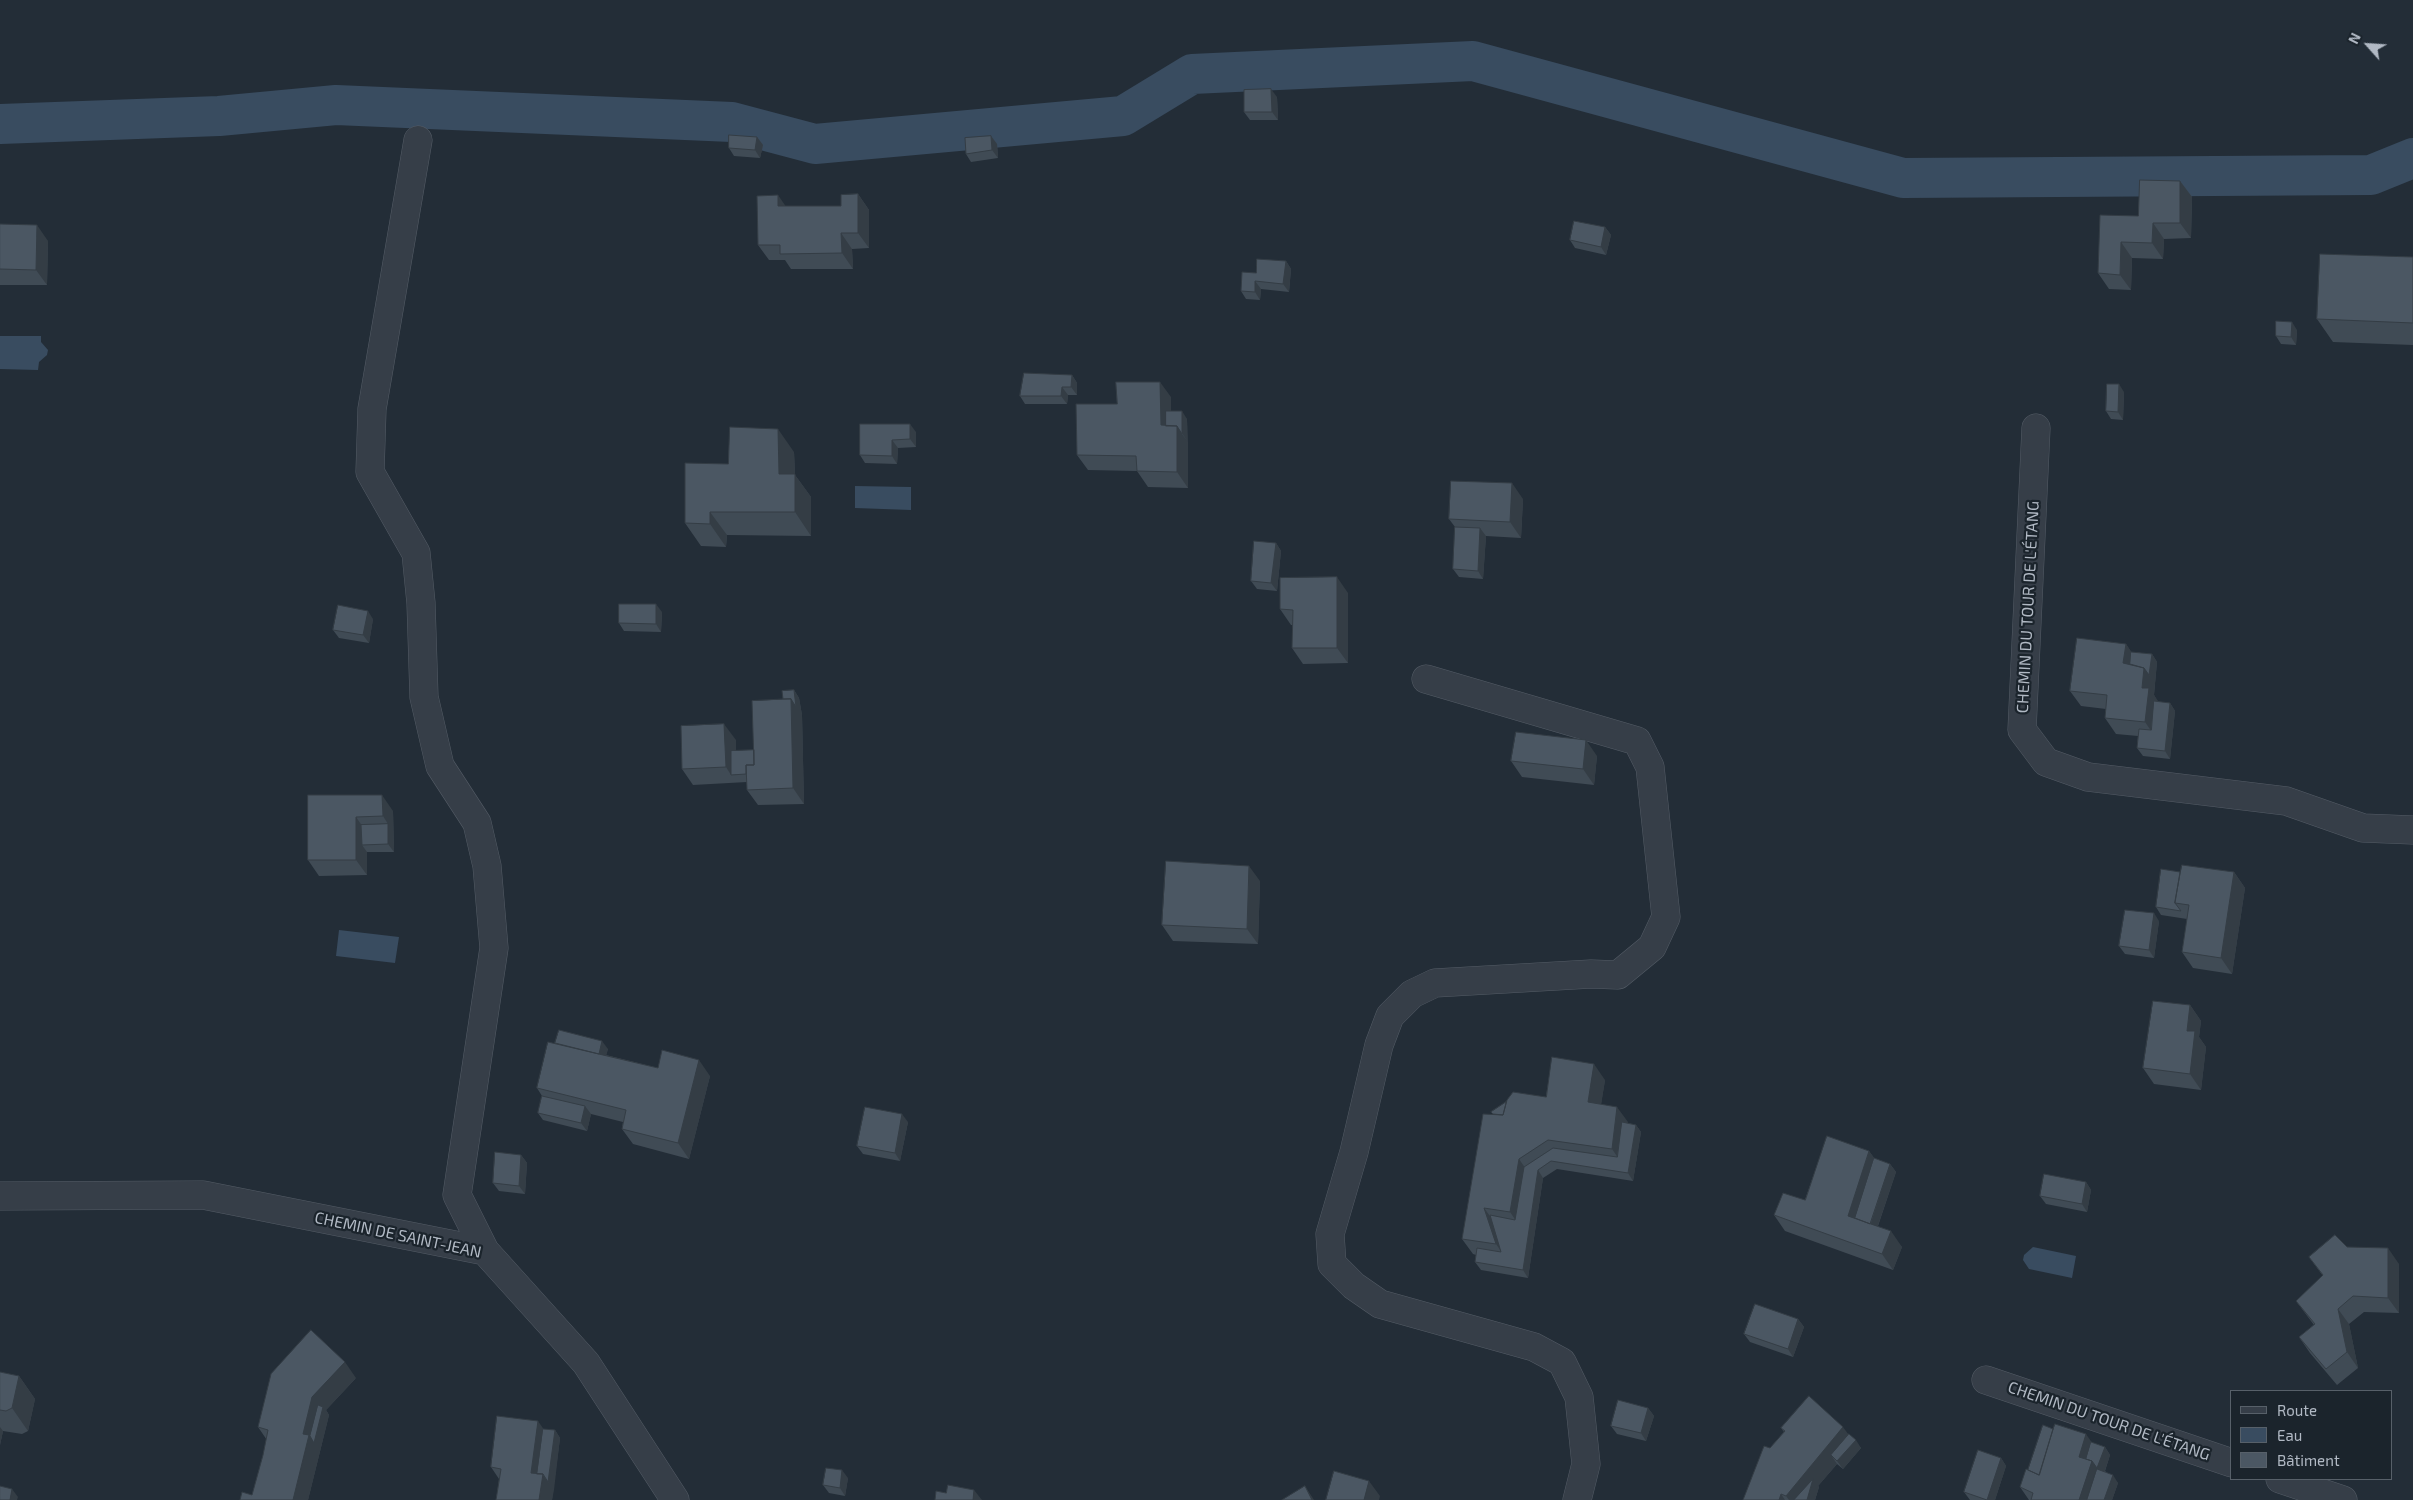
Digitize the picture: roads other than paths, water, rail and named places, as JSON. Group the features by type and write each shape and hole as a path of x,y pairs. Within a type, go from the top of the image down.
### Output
{"street":[{"path":"418,140 372,409 370,472 416,553 421,603 424,697 440,766 477,823 487,866 494,948 457,1195 485,1250"},
{"name":"CHEMIN DU TOUR DE L'ÉTANG","path":"2036,428 2022,730 2046,762 2088,777 2286,801 2363,828 2413,830"},
{"path":"1426,679 1637,742 1650,767 1666,916 1652,947 1618,976 1591,974 1435,983 1412,994 1390,1016 1379,1045 1354,1152 1330,1234 1332,1264 1354,1286 1380,1304 1534,1347 1562,1362 1579,1397 1586,1464 1577,1500"},
{"name":"CHEMIN DE SAINT-JEAN","path":"0,1196 203,1195 485,1250 586,1363 675,1500"},
{"name":"CHEMIN DU TOUR DE L'ÉTANG","path":"1986,1380 2230,1462"},
{"path":"2283,1480 2343,1500"}],"water":[{"path":"0,336 41,336 41,342 48,350 47,355 39,362 38,370 0,369"},
{"path":"855,486 911,487 911,510 855,508"},
{"path":"339,930 399,937 395,963 336,956"},
{"path":"2033,1247 2076,1256 2072,1278 2029,1269 2023,1260 2024,1255"}],"waterway":[{"path":"0,124 219,116 336,105 732,122 815,144 1123,116 1192,74 1473,61 1903,178 2371,175 2413,158"}]}
